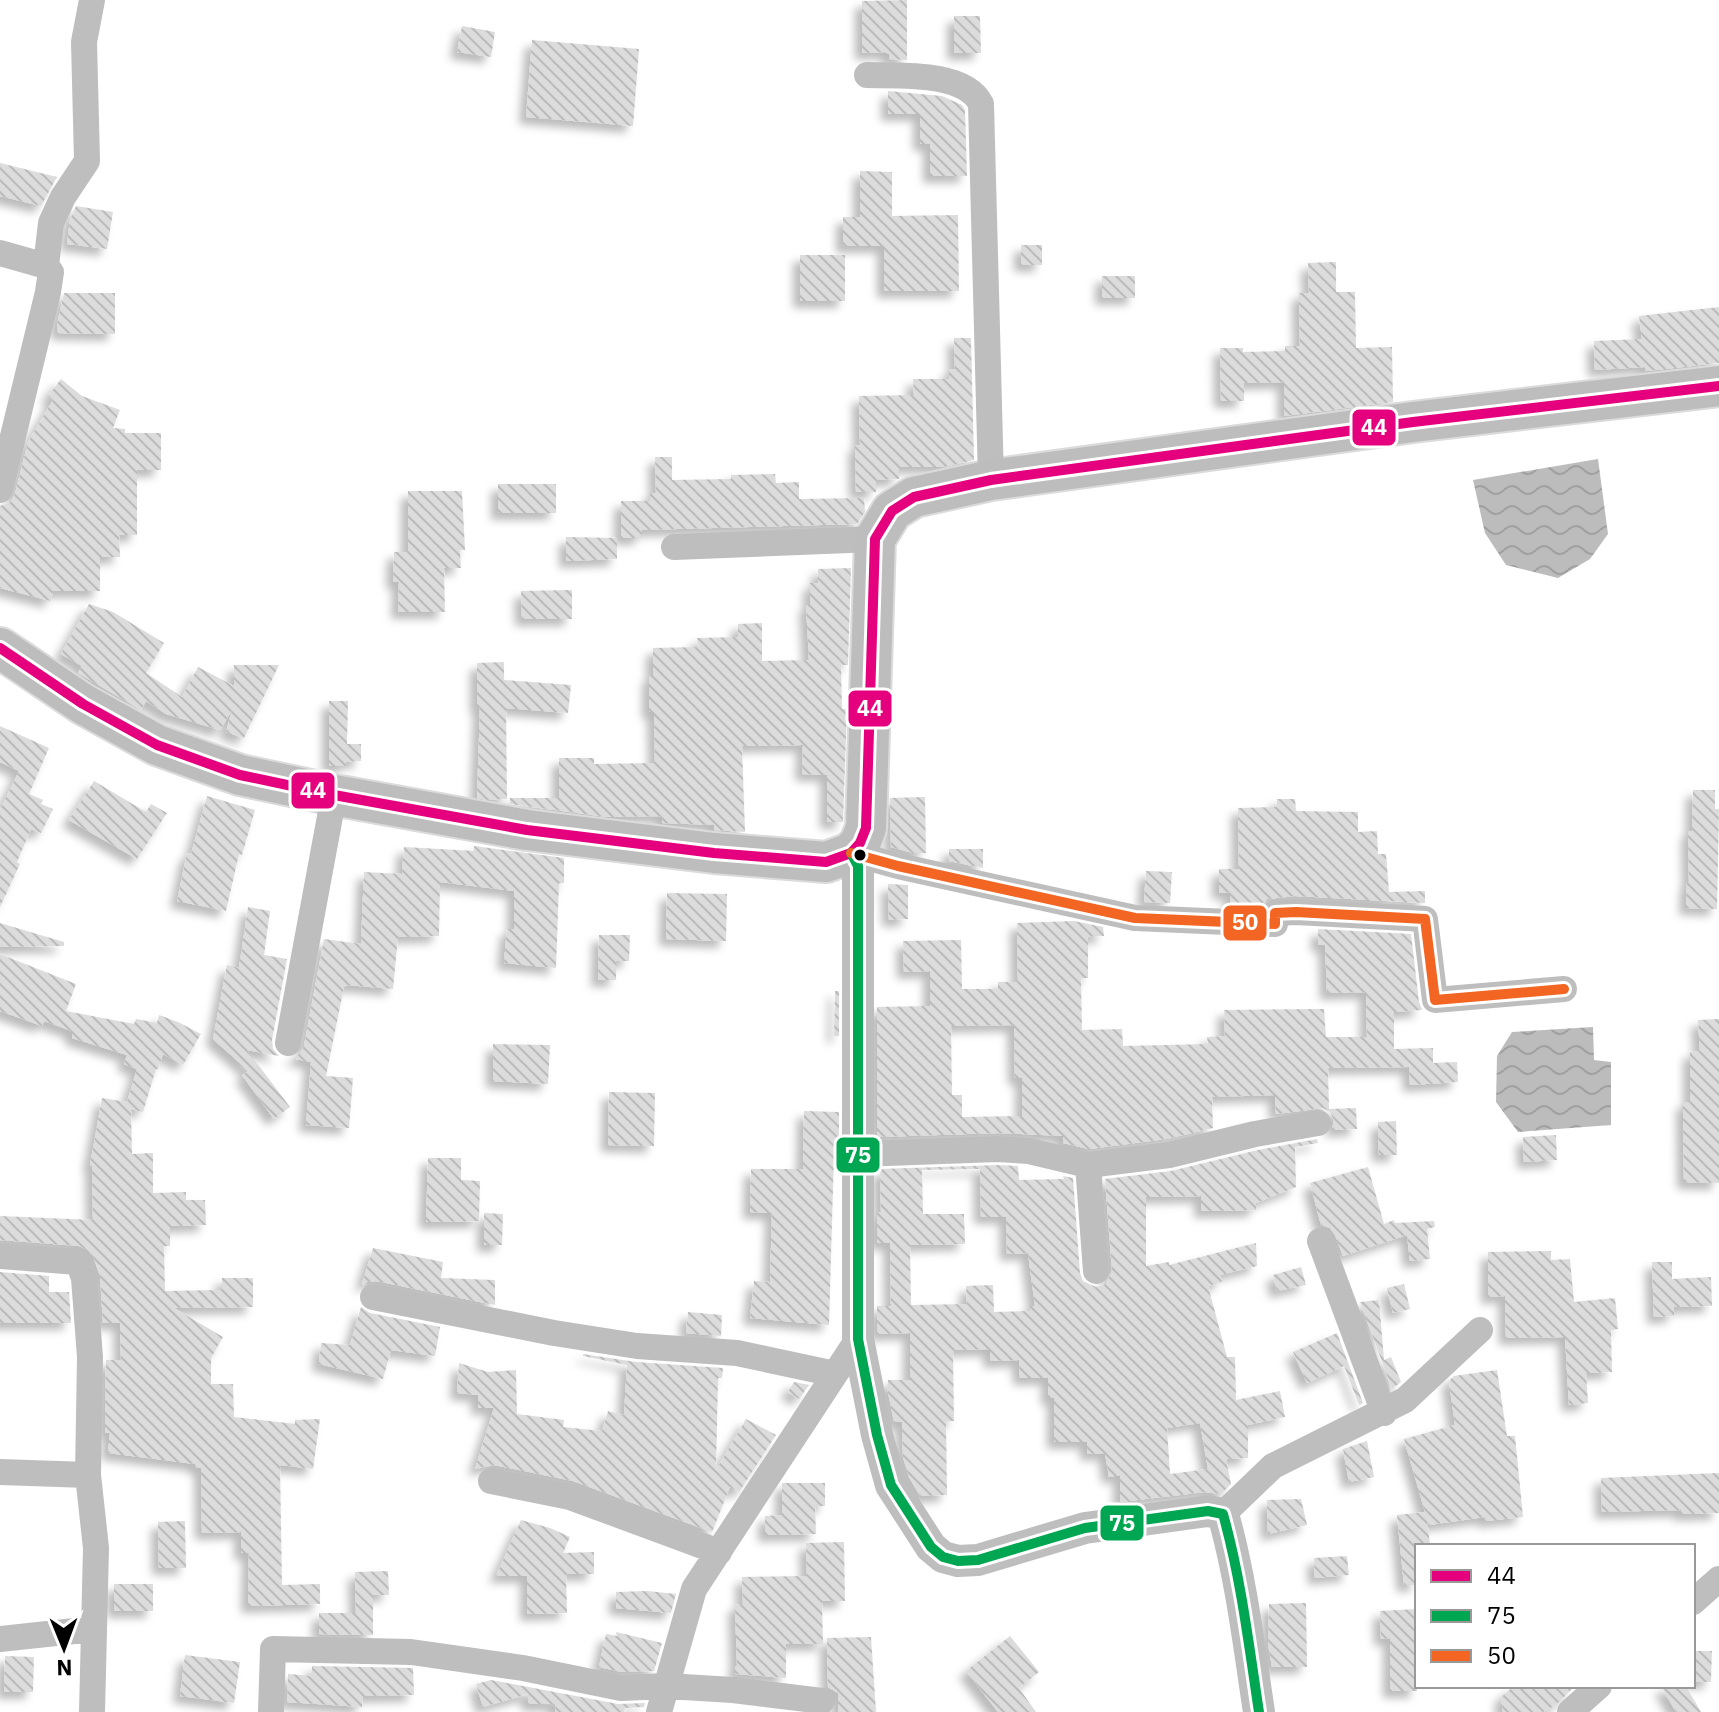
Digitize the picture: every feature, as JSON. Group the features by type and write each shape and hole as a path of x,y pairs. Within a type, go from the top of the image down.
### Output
{"main road":[{"path":"0,648 83,704 157,745 240,775 527,830 714,853 826,862 851,853 860,843 866,828 875,539 892,511 914,497 991,480 1398,424 1719,386"}],"street":[{"path":"46,266 51,223 63,197 87,161 84,42 92,0"},
{"path":"867,75 926,76 960,85 977,95 981,104 991,480"},
{"path":"0,253 46,266 51,272 0,490"},
{"path":"674,547 875,539"},
{"path":"288,1043 334,795"},
{"path":"851,853 1135,918 1275,924 1275,913 1296,912 1425,919 1435,1000 1564,989"},
{"path":"851,853 858,866 858,1339 877,1435 891,1485 931,1547 943,1557 958,1561 978,1560 1085,1528 1208,1511 1223,1514"},
{"path":"859,1154 998,1149 1029,1151 1088,1165 1169,1155 1255,1134 1318,1123"},
{"path":"1088,1165 1096,1271"},
{"path":"1320,1241 1384,1413"},
{"path":"0,1256 78,1262 84,1278 90,1357 88,1475 96,1548 92,1712"},
{"path":"373,1297 554,1333 637,1346 737,1353 835,1374"},
{"path":"1223,1514 1273,1466 1405,1400 1480,1330"},
{"path":"659,1712 694,1589 858,1339"},
{"path":"0,1472 88,1475"},
{"path":"491,1481 570,1497 719,1552"},
{"path":"1223,1514 1244,1614 1259,1712"},
{"path":"1695,1600 1719,1579"},
{"path":"0,1639 93,1629"},
{"path":"271,1712 273,1649 411,1652 523,1668 621,1688 667,1686 733,1690 822,1701"},
{"path":"1570,1712 1597,1688"}],"water":[{"path":"1598,459 1608,534 1590,559 1558,578 1506,565 1485,533 1473,480"},
{"path":"1593,1027 1594,1060 1611,1062 1611,1125 1518,1132 1496,1102 1497,1056 1512,1032"}],"building":[{"path":"907,0 907,60 889,59 889,54 885,52 862,53 862,1"},
{"path":"954,16 980,16 981,53 954,53"},
{"path":"462,26 495,32 491,57 457,52"},
{"path":"532,40 639,49 633,126 526,117"},
{"path":"888,91 942,96 962,105 965,110 967,176 930,176 930,144 920,144 920,114 888,114"},
{"path":"0,163 57,177 41,206 0,196"},
{"path":"860,171 892,172 892,216 958,215 959,291 884,291 884,246 843,246 843,217 860,217"},
{"path":"76,206 113,212 107,249 67,244 70,220"},
{"path":"1021,245 1042,245 1042,265 1021,265"},
{"path":"800,255 845,255 845,301 800,301"},
{"path":"1336,262 1336,292 1355,292 1356,348 1392,347 1393,402 1284,416 1284,382 1244,383 1244,401 1221,401 1220,348 1243,348 1243,352 1285,351 1285,346 1300,346 1299,293 1309,293 1308,263"},
{"path":"1102,276 1135,276 1135,298 1102,298"},
{"path":"64,293 115,293 115,334 58,333"},
{"path":"1719,307 1719,363 1646,371 1645,367 1595,370 1594,341 1642,339 1639,316"},
{"path":"954,338 971,338 974,460 944,467 899,467 899,479 876,480 876,492 856,492 855,445 860,445 859,396 914,395 913,379 949,379 949,369 955,369"},
{"path":"61,379 82,396 120,410 113,428 125,429 125,433 161,433 161,470 137,470 137,535 119,535 120,557 100,557 100,591 53,591 51,601 0,588 0,506 11,502 15,494 28,442 53,400 48,396"},
{"path":"655,457 672,457 672,480 731,479 731,475 775,474 776,483 799,482 799,499 864,498 865,512 857,524 642,530 642,538 621,538 621,501 650,501 650,493 656,493"},
{"path":"498,484 556,484 556,513 498,513"},
{"path":"408,491 462,491 465,550 460,550 461,568 444,568 445,612 398,612 399,582 393,582 394,552 408,552"},
{"path":"566,537 617,538 617,559 566,561"},
{"path":"851,568 848,665 841,665 842,709 847,709 843,822 827,822 827,775 802,774 803,745 742,746 745,832 714,830 714,825 662,823 662,816 607,817 510,804 510,798 559,798 559,758 594,758 594,764 655,763 654,712 649,712 653,648 698,647 697,638 738,637 738,624 762,623 762,661 809,660 806,605 810,605 810,583 818,583 818,569"},
{"path":"572,590 572,619 522,619 521,591"},
{"path":"89,604 113,612 164,643 146,673 182,697 198,667 234,686 234,665 279,665 244,738 226,732 232,710 220,730 166,714 146,701 141,710 78,673 82,666 61,654"},
{"path":"504,662 504,680 571,685 568,713 506,708 507,799 488,800 477,798 480,707 477,707 477,663"},
{"path":"329,701 348,701 347,744 361,744 361,761 346,762 346,766 329,766"},
{"path":"0,726 49,748 29,794 53,809 41,833 31,829 17,862 20,864 0,907 0,810 19,771 0,762"},
{"path":"94,781 146,812 151,804 167,813 137,859 69,820"},
{"path":"1693,790 1715,790 1715,809 1719,809 1717,909 1686,908 1688,831 1692,831"},
{"path":"207,796 255,810 242,855 239,854 226,911 177,901 187,853 191,854"},
{"path":"925,797 926,853 891,847 890,798"},
{"path":"1277,799 1295,799 1296,811 1358,812 1358,832 1377,831 1378,854 1386,854 1389,892 1425,891 1425,903 1295,896 1267,899 1260,907 1231,906 1230,892 1219,893 1219,869 1239,869 1238,808 1277,807"},
{"path":"474,846 564,858 564,883 559,883 556,968 504,963 507,929 514,929 514,891 440,882 439,936 398,937 393,989 344,987 326,1076 353,1078 349,1128 306,1125 311,1062 291,1058 300,1054 304,1046 324,939 361,944 364,872 402,874 404,847 474,851"},
{"path":"949,849 983,849 983,868 949,861"},
{"path":"1146,871 1172,872 1170,903 1144,902"},
{"path":"888,884 908,885 908,919 889,920"},
{"path":"667,893 727,894 726,941 666,939"},
{"path":"248,907 270,911 264,955 287,959 272,1040 273,1049 279,1056 247,1050 290,1107 274,1119 242,1075 249,1071 213,1039 227,965 239,968"},
{"path":"1074,921 1103,927 1104,936 1088,937 1088,978 1081,978 1082,1030 1122,1029 1123,1046 1208,1044 1207,1037 1225,1036 1224,1010 1324,1009 1326,1037 1367,1037 1366,992 1327,993 1325,945 1318,945 1318,929 1411,934 1422,1010 1394,1012 1394,1049 1433,1048 1433,1063 1457,1062 1458,1082 1410,1085 1409,1067 1328,1068 1329,1109 1356,1108 1357,1129 1332,1130 1334,1120 1330,1112 1323,1108 1276,1114 1275,1095 1212,1097 1213,1128 1166,1139 1089,1149 1063,1143 1063,1136 998,1133 877,1137 877,1007 930,1006 930,971 904,972 903,941 961,940 962,989 998,989 998,982 1018,982 1017,923","holes":["1014,1025 1015,1078 1022,1078 1022,1116 962,1117 962,1095 952,1095 951,1026"]},
{"path":"0,923 64,942 64,946 0,947"},
{"path":"599,935 630,935 629,961 616,961 616,980 598,980"},
{"path":"0,954 76,984 66,1011 134,1024 136,1019 157,1023 159,1015 201,1034 183,1065 163,1054 143,1112 131,1109 132,1154 153,1153 153,1193 186,1192 186,1200 205,1200 206,1225 170,1226 170,1246 164,1246 165,1291 222,1290 222,1278 253,1278 253,1307 174,1308 223,1337 211,1358 211,1384 233,1384 234,1417 295,1424 295,1420 320,1419 313,1469 280,1465 282,1585 320,1584 320,1604 248,1606 249,1553 241,1553 241,1532 202,1533 201,1468 195,1467 195,1464 108,1453 110,1433 105,1433 106,1360 121,1360 120,1323 103,1323 100,1276 93,1256 79,1246 0,1240 0,1216 93,1220 90,1165 102,1098 127,1102 137,1069 124,1064 127,1055 72,1038 72,1031 44,1021 42,1026 0,1011"},
{"path":"835,991 839,991 839,1036 834,1036"},
{"path":"1719,1019 1719,1183 1684,1182 1683,1102 1690,1102 1690,1052 1700,1051 1698,1020"},
{"path":"493,1044 550,1045 548,1084 493,1081"},
{"path":"609,1092 655,1093 654,1146 608,1145"},
{"path":"804,1111 839,1112 839,1155 834,1155 829,1325 750,1318 754,1281 770,1282 772,1213 750,1212 751,1169 803,1169"},
{"path":"1396,1121 1397,1155 1379,1155 1378,1122"},
{"path":"1556,1135 1557,1160 1524,1162 1523,1137"},
{"path":"1317,1139 1318,1143 1295,1147 1296,1187 1256,1203 1256,1210 1201,1211 1201,1196 1146,1197 1146,1266 1169,1262 1169,1265 1256,1243 1257,1266 1220,1275 1222,1282 1208,1286 1227,1357 1235,1357 1236,1400 1280,1391 1285,1417 1248,1425 1248,1458 1226,1459 1231,1484 1221,1494 1205,1492 1120,1502 1120,1475 1109,1477 1105,1453 1087,1454 1087,1442 1054,1442 1054,1398 1048,1398 1048,1378 1020,1378 1019,1360 990,1361 990,1349 953,1350 954,1421 946,1421 947,1495 920,1496 909,1477 903,1457 902,1422 894,1422 887,1387 888,1380 910,1380 910,1333 877,1334 877,1306 891,1306 890,1243 877,1243 877,1212 881,1212 880,1169 998,1165 1018,1166 1019,1180 1073,1178 1080,1273 1083,1281 1096,1287 1106,1284 1112,1271 1105,1179 1171,1171","holes":["980,1169 981,1217 1006,1217 1007,1254 1028,1253 1035,1306 1030,1306 1030,1311 994,1312 993,1285 966,1286 967,1304 911,1305 910,1245 965,1244 964,1214 923,1214 922,1170","1200,1423 1208,1469 1170,1474 1167,1428"]},
{"path":"428,1158 461,1158 461,1180 480,1181 479,1221 426,1222"},
{"path":"1368,1167 1384,1224 1394,1220 1395,1223 1434,1221 1435,1227 1427,1229 1430,1259 1410,1261 1407,1235 1343,1256 1335,1235 1330,1228 1321,1225 1310,1183"},
{"path":"484,1213 503,1214 502,1245 484,1245"},
{"path":"373,1248 443,1262 441,1278 495,1280 495,1305 376,1281 367,1282 361,1287"},
{"path":"1551,1251 1551,1260 1570,1259 1574,1302 1615,1298 1618,1329 1611,1330 1612,1372 1586,1373 1588,1403 1569,1405 1565,1337 1506,1338 1505,1296 1488,1297 1488,1252"},
{"path":"1652,1262 1672,1262 1672,1279 1711,1277 1712,1306 1674,1307 1674,1316 1654,1317"},
{"path":"1301,1267 1306,1285 1277,1291 1273,1275"},
{"path":"0,1272 49,1276 49,1292 69,1292 71,1323 0,1323"},
{"path":"1404,1284 1410,1309 1393,1313 1387,1288"},
{"path":"1379,1300 1384,1360 1391,1357 1401,1382 1392,1389 1360,1302"},
{"path":"361,1307 370,1313 440,1327 435,1356 391,1350 383,1379 319,1364 321,1343 350,1345"},
{"path":"688,1312 722,1315 721,1336 686,1333"},
{"path":"1337,1333 1363,1403 1359,1405 1344,1366 1307,1383 1293,1352"},
{"path":"583,1354 636,1362 723,1368 722,1378 718,1378 716,1470 746,1419 776,1435 739,1492 730,1487 712,1532 573,1481 494,1465 475,1469 494,1408 478,1408 478,1395 457,1393 459,1363 488,1372 516,1370 517,1414 564,1420 563,1427 602,1431 608,1411 624,1415 627,1365"},
{"path":"1497,1370 1507,1436 1515,1436 1523,1517 1485,1521 1485,1517 1429,1525 1427,1518 1430,1544 1415,1544 1415,1585 1404,1585 1397,1515 1425,1512 1404,1439 1455,1425 1449,1381 1454,1376"},
{"path":"794,1382 809,1385 799,1399 788,1392"},
{"path":"1367,1441 1374,1477 1349,1482 1343,1449"},
{"path":"1719,1473 1719,1513 1681,1514 1681,1510 1602,1512 1601,1478"},
{"path":"782,1483 825,1483 825,1506 815,1506 816,1534 765,1535 765,1516 782,1515"},
{"path":"1301,1499 1307,1525 1268,1534 1267,1500"},
{"path":"521,1520 570,1537 563,1553 594,1552 594,1574 566,1574 567,1613 527,1614 527,1576 496,1576"},
{"path":"185,1521 186,1568 159,1568 158,1522"},
{"path":"844,1542 845,1601 822,1601 823,1644 786,1644 786,1678 735,1674 735,1605 743,1604 742,1577 807,1576 806,1543"},
{"path":"1347,1556 1349,1575 1315,1578 1314,1558"},
{"path":"388,1571 389,1595 373,1595 373,1635 319,1634 319,1613 356,1613 355,1572"},
{"path":"114,1584 153,1584 153,1611 114,1611"},
{"path":"616,1592 676,1594 671,1613 616,1608"},
{"path":"1306,1603 1307,1667 1272,1667 1268,1644 1269,1604"},
{"path":"1415,1609 1417,1691 1390,1691 1390,1638 1381,1639 1380,1611"},
{"path":"616,1632 662,1643 654,1671 622,1672 599,1667 606,1634 617,1636"},
{"path":"1010,1636 1039,1672 1019,1688 1036,1712 998,1712 966,1671"},
{"path":"871,1637 876,1712 838,1712 838,1693 828,1687 827,1638"},
{"path":"1695,1651 1712,1651 1711,1682 1695,1682"},
{"path":"185,1655 240,1662 234,1703 180,1696"},
{"path":"5,1656 34,1657 33,1692 4,1692"},
{"path":"312,1666 413,1668 414,1695 363,1696 362,1707 287,1702 288,1674 312,1676"},
{"path":"491,1680 618,1704 645,1703 644,1707 625,1708 624,1712 555,1712 556,1704 528,1704 528,1694 483,1707 476,1684"},
{"path":"1512,1688 1573,1688 1556,1705 1543,1712 1503,1712 1501,1697"},
{"path":"1662,1688 1687,1688 1701,1712 1676,1712"}],"transit line":[{"name":"44","path":"0,648 83,704 157,745 240,775 527,830 714,853 826,862 851,853 860,843 866,828 875,539 892,511 914,497 991,480 1413,422 1719,386"},
{"name":"75","path":"851,853 858,866 858,1339 877,1435 891,1485 931,1547 943,1557 958,1561 978,1560 1085,1528 1208,1511 1223,1514 1240,1587 1259,1712"},
{"name":"50","path":"851,853 1135,918 1275,924 1275,913 1296,912 1425,919 1435,1000 1564,989"}]}
